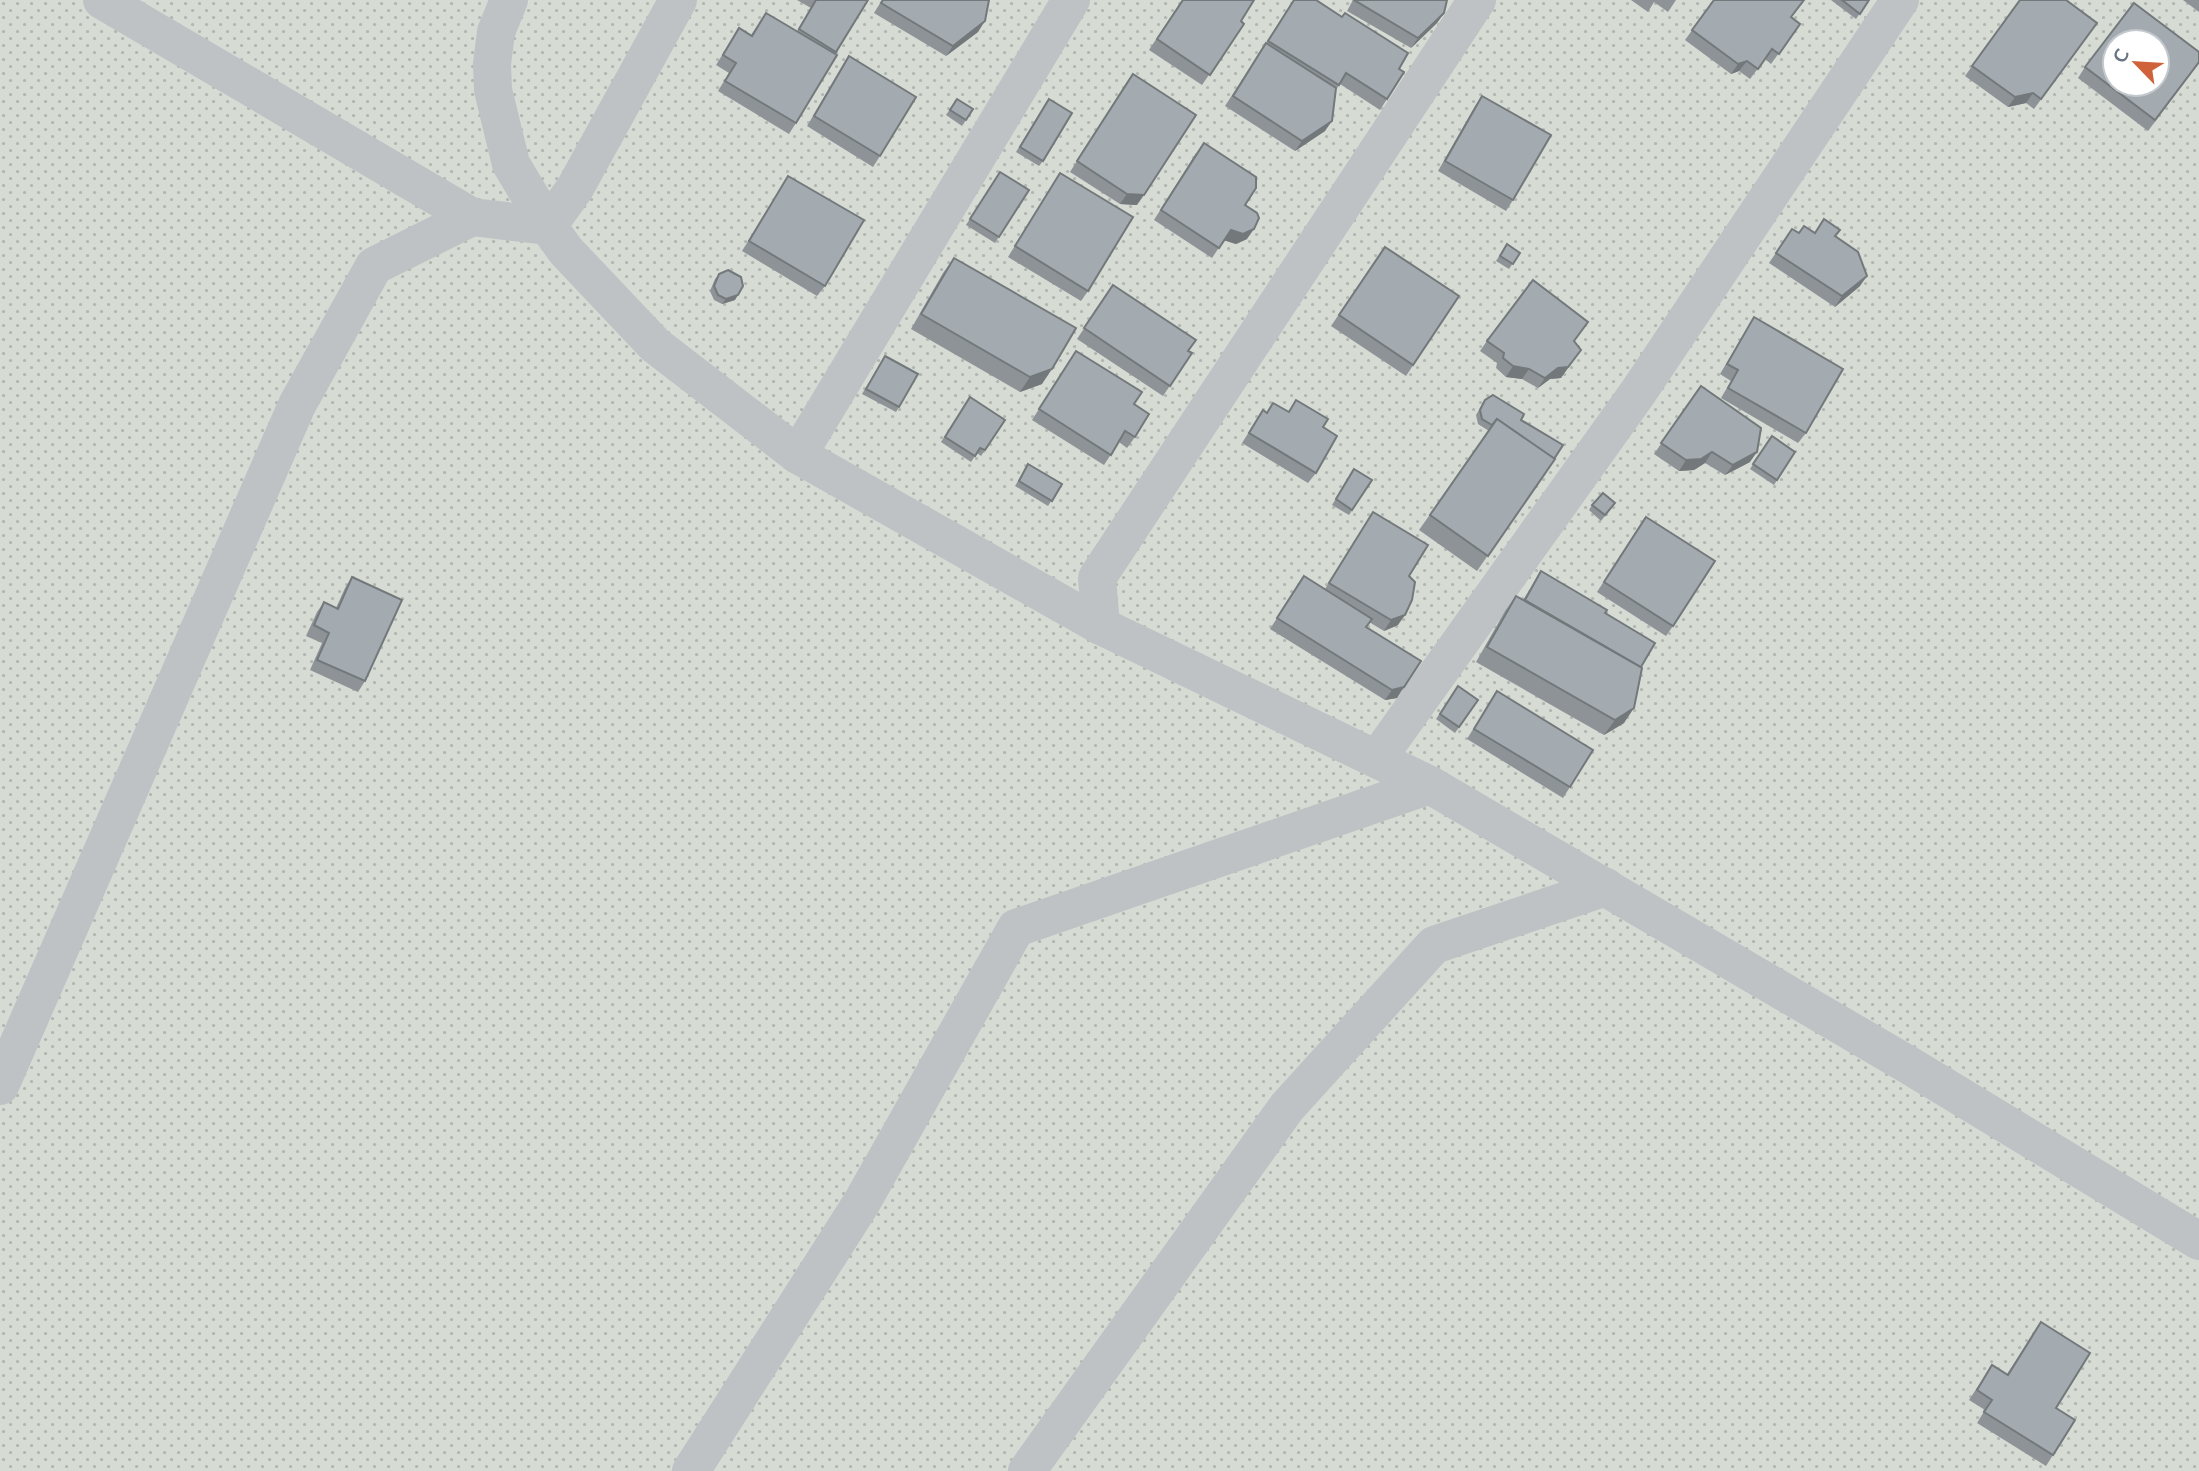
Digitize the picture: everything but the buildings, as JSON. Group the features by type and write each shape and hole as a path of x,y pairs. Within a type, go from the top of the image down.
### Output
{"street":[{"path":"102,0 472,217 548,226"},
{"path":"509,0 496,32 492,64 494,90 511,164 548,226 566,251 655,345 798,454 1101,626 1430,785 1895,1057 2199,1241"},
{"path":"548,226 575,188 678,0"},
{"path":"798,454 1071,0"},
{"path":"1101,626 1097,578 1477,0"},
{"path":"1377,759 1639,391 1900,0"},
{"path":"0,1086 297,405 374,267 472,217"},
{"path":"691,1471 862,1202 1016,928 1430,785"},
{"path":"1027,1471 1287,1107 1434,945 1606,887"}],"shaded area":[{"path":"0,0 2199,0 2199,1471 0,1471"}]}
